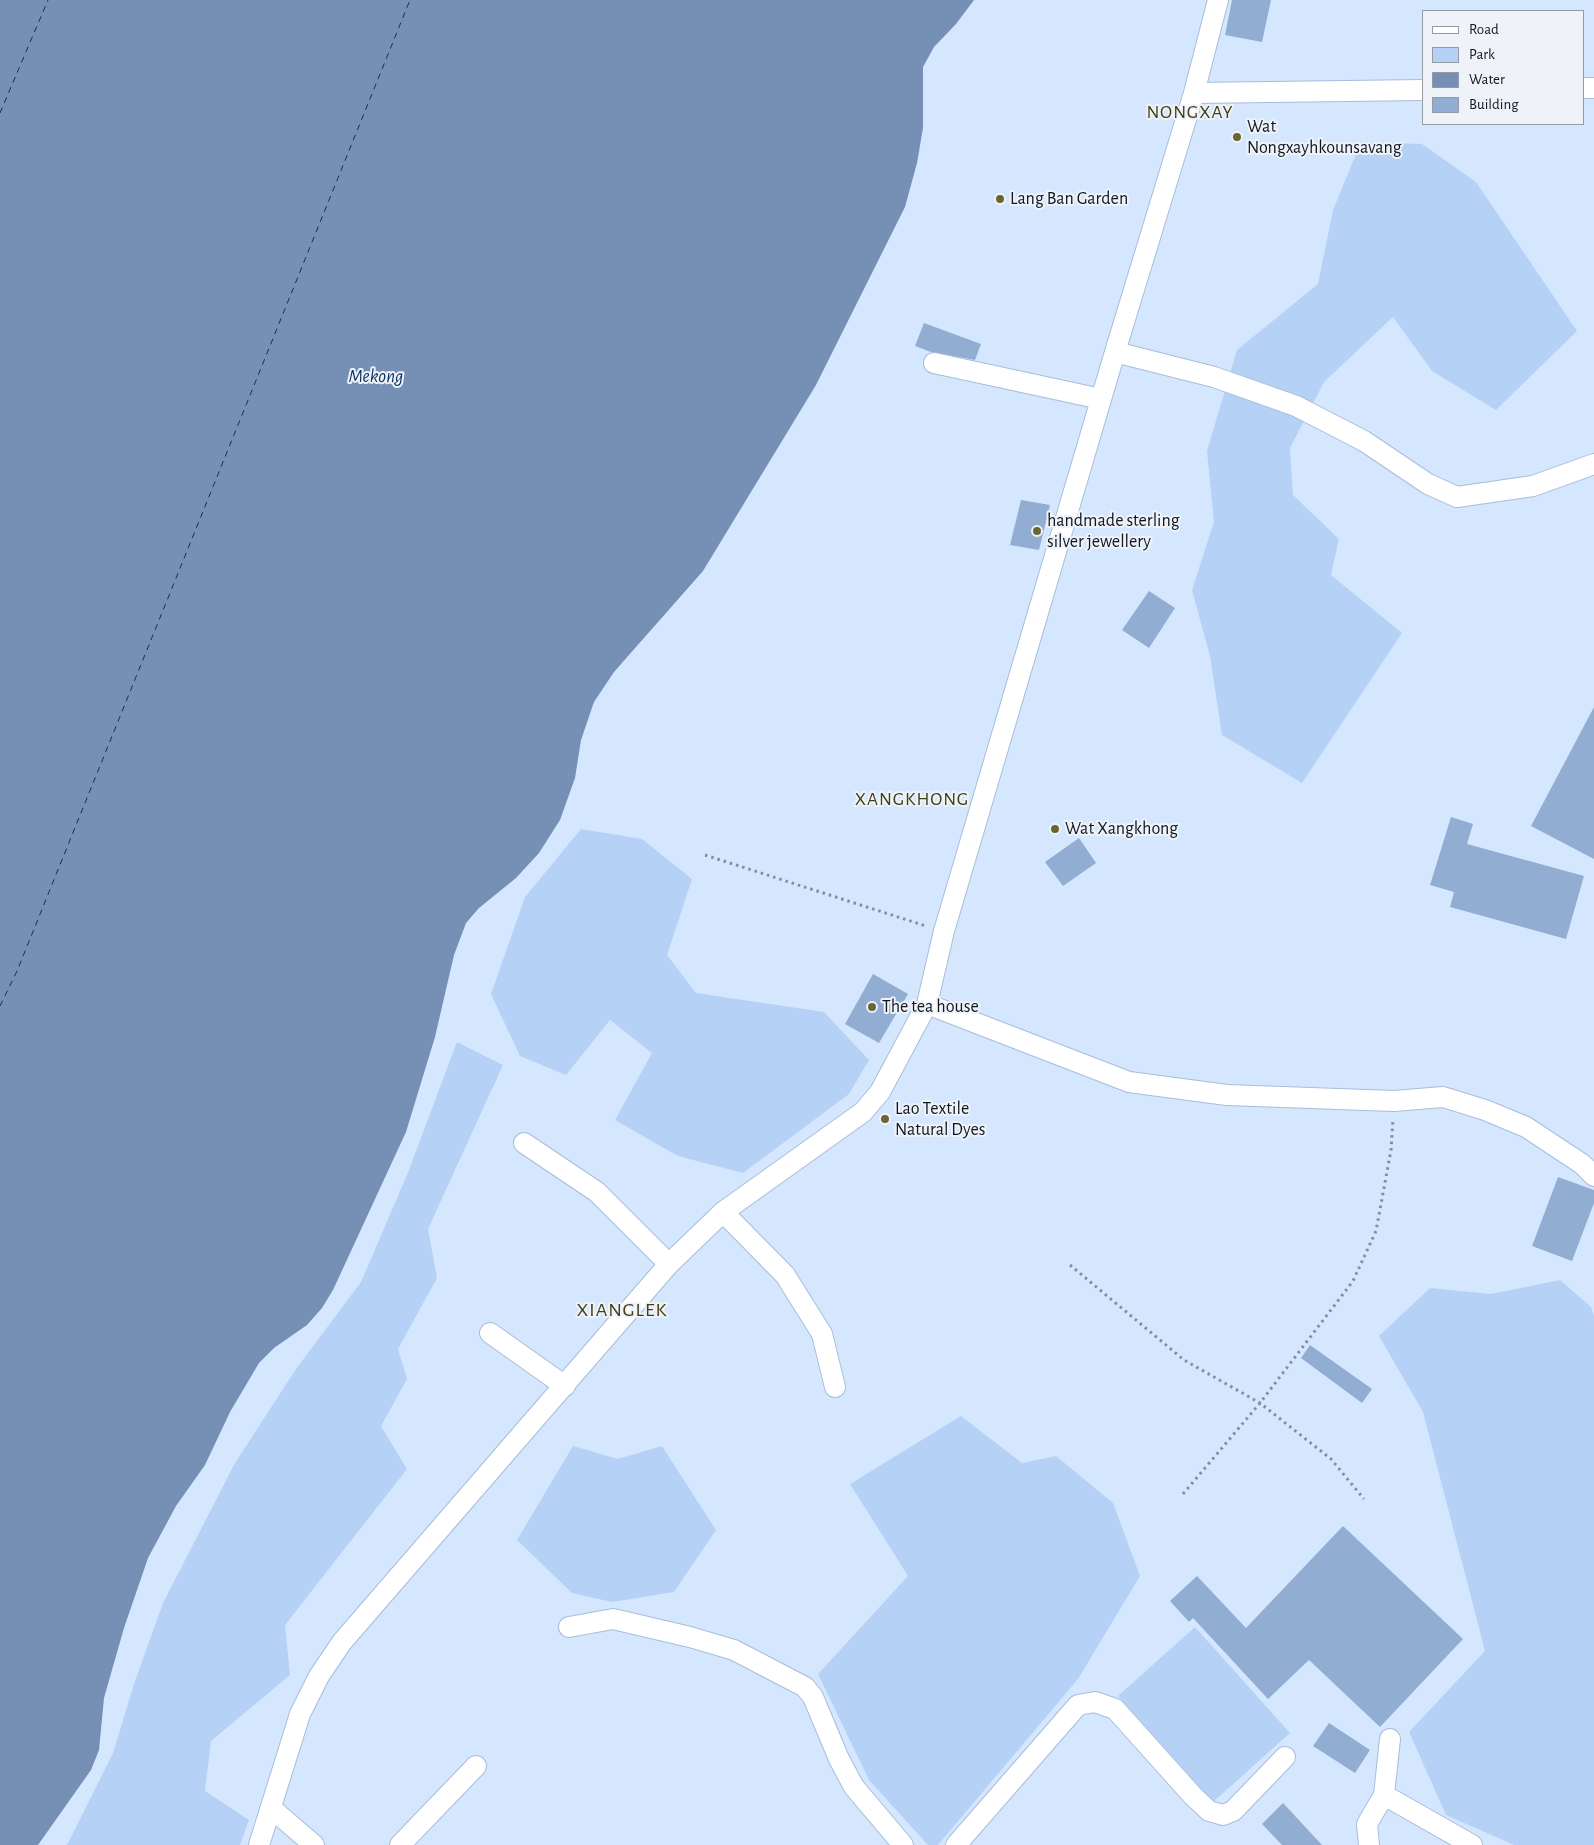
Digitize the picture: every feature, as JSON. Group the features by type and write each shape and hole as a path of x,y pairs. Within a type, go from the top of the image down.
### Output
{"street":[{"path":"259,1845 300,1714 319,1676 333,1656 669,1264 723,1212 863,1112 880,1092 927,1004 944,932 1115,352 1194,93 1218,0"},
{"path":"1194,93 1422,90"},
{"path":"1115,352 1214,377 1296,406 1364,441 1428,484 1457,497 1533,486 1594,464"},
{"path":"934,363 1101,399"},
{"path":"927,1004 1129,1082 1227,1095 1394,1101 1443,1097 1484,1110 1526,1127 1582,1164 1594,1176"},
{"path":"524,1143 597,1192 669,1264"},
{"path":"723,1212 785,1275 822,1334 835,1387"},
{"path":"490,1334 565,1386"},
{"path":"570,1628 613,1619 734,1650 792,1678 805,1687 813,1697 839,1759 854,1787 903,1845"},
{"path":"956,1845 1078,1705 1095,1702 1115,1708 1192,1796 1209,1811 1222,1814 1233,1811 1286,1757"},
{"path":"1369,1845 1367,1824 1384,1795 1390,1739"},
{"path":"400,1845 476,1766"},
{"path":"1384,1795 1472,1845"},
{"path":"271,1808 314,1845"}],"path":[{"path":"705,855 944,932"},
{"path":"1183,1494 1260,1404 1353,1281 1376,1231 1391,1150 1394,1101"},
{"path":"1070,1266 1184,1360 1260,1404 1332,1459 1364,1499"}],"green space":[{"path":"1361,142 1422,144 1476,182 1577,331 1496,410 1432,371 1393,317 1324,382 1290,448 1293,495 1339,539 1331,575 1402,633 1302,783 1222,735 1210,656 1192,590 1214,522 1207,451 1237,350 1318,284 1333,210"},
{"path":"581,829 642,839 692,879 667,955 696,993 824,1012 869,1060 849,1094 743,1173 678,1156 615,1120 652,1053 610,1020 566,1075 520,1056 491,994 525,897"},
{"path":"457,1042 503,1065 428,1229 437,1278 398,1349 407,1379 381,1426 407,1469 285,1625 290,1675 211,1741 205,1791 249,1820 240,1845 67,1845 113,1753 134,1684 163,1603 235,1463 296,1369 361,1282 409,1170"},
{"path":"1560,1280 1591,1307 1594,1316 1594,1845 1514,1845 1446,1815 1409,1732 1485,1651 1423,1412 1379,1336 1430,1288 1491,1294"},
{"path":"961,1416 1022,1463 1056,1456 1113,1503 1140,1576 1078,1679 938,1845 928,1845 869,1780 818,1674 908,1576 850,1484"},
{"path":"573,1446 618,1459 662,1446 716,1530 674,1592 612,1602 572,1593 517,1540"},
{"path":"1195,1627 1290,1733 1213,1802 1118,1696"}],"water":[{"name":"Mekong","path":"0,0 974,0 956,24 934,47 923,67 923,128 917,163 905,207 816,385 703,571 614,672 594,702 581,740 575,778 560,820 539,853 516,878 479,908 466,923 454,955 435,1037 406,1132 333,1290 322,1308 307,1325 274,1348 259,1363 230,1412 205,1465 176,1506 148,1558 124,1628 104,1698 99,1750 91,1770 38,1845 0,1845"}],"building":[{"path":"1232,0 1271,0 1262,42 1225,35"},
{"path":"924,323 981,344 975,360 931,352 915,346"},
{"path":"1021,500 1050,505 1039,550 1010,545"},
{"path":"1149,591 1175,608 1149,648 1122,630"},
{"path":"1594,707 1594,859 1531,826"},
{"path":"1451,817 1473,824 1467,844 1584,876 1566,939 1450,907 1454,892 1430,885"},
{"path":"1079,838 1096,863 1063,886 1045,862"},
{"path":"873,974 908,994 879,1043 845,1024"},
{"path":"1558,1177 1594,1190 1594,1203 1572,1261 1532,1246"},
{"path":"1310,1345 1372,1389 1362,1403 1301,1358"},
{"path":"1343,1526 1463,1639 1380,1727 1309,1660 1268,1699 1193,1618 1189,1622 1170,1601 1197,1576 1246,1628"},
{"path":"1329,1723 1370,1750 1355,1773 1313,1746"},
{"path":"1283,1803 1322,1845 1282,1845 1262,1824"}],"ferry route":[{"path":"0,113 48,0"},
{"path":"0,1006 17,971 410,0"}],"place":[{"name":"Wat Nongxayhkounsavang","path":"1237,137"},
{"name":"Lang Ban Garden","path":"1000,199"},
{"name":"handmade sterling silver jewellery","path":"1037,531"},
{"name":"Wat Xangkhong","path":"1055,829"},
{"name":"The tea house","path":"872,1007"},
{"name":"Lao Textile Natural Dyes","path":"885,1119"}],"district":[{"name":"NONGXAY","path":"1190,112"},
{"name":"XANGKHONG","path":"912,799"},
{"name":"XIANGLEK","path":"622,1310"}]}
